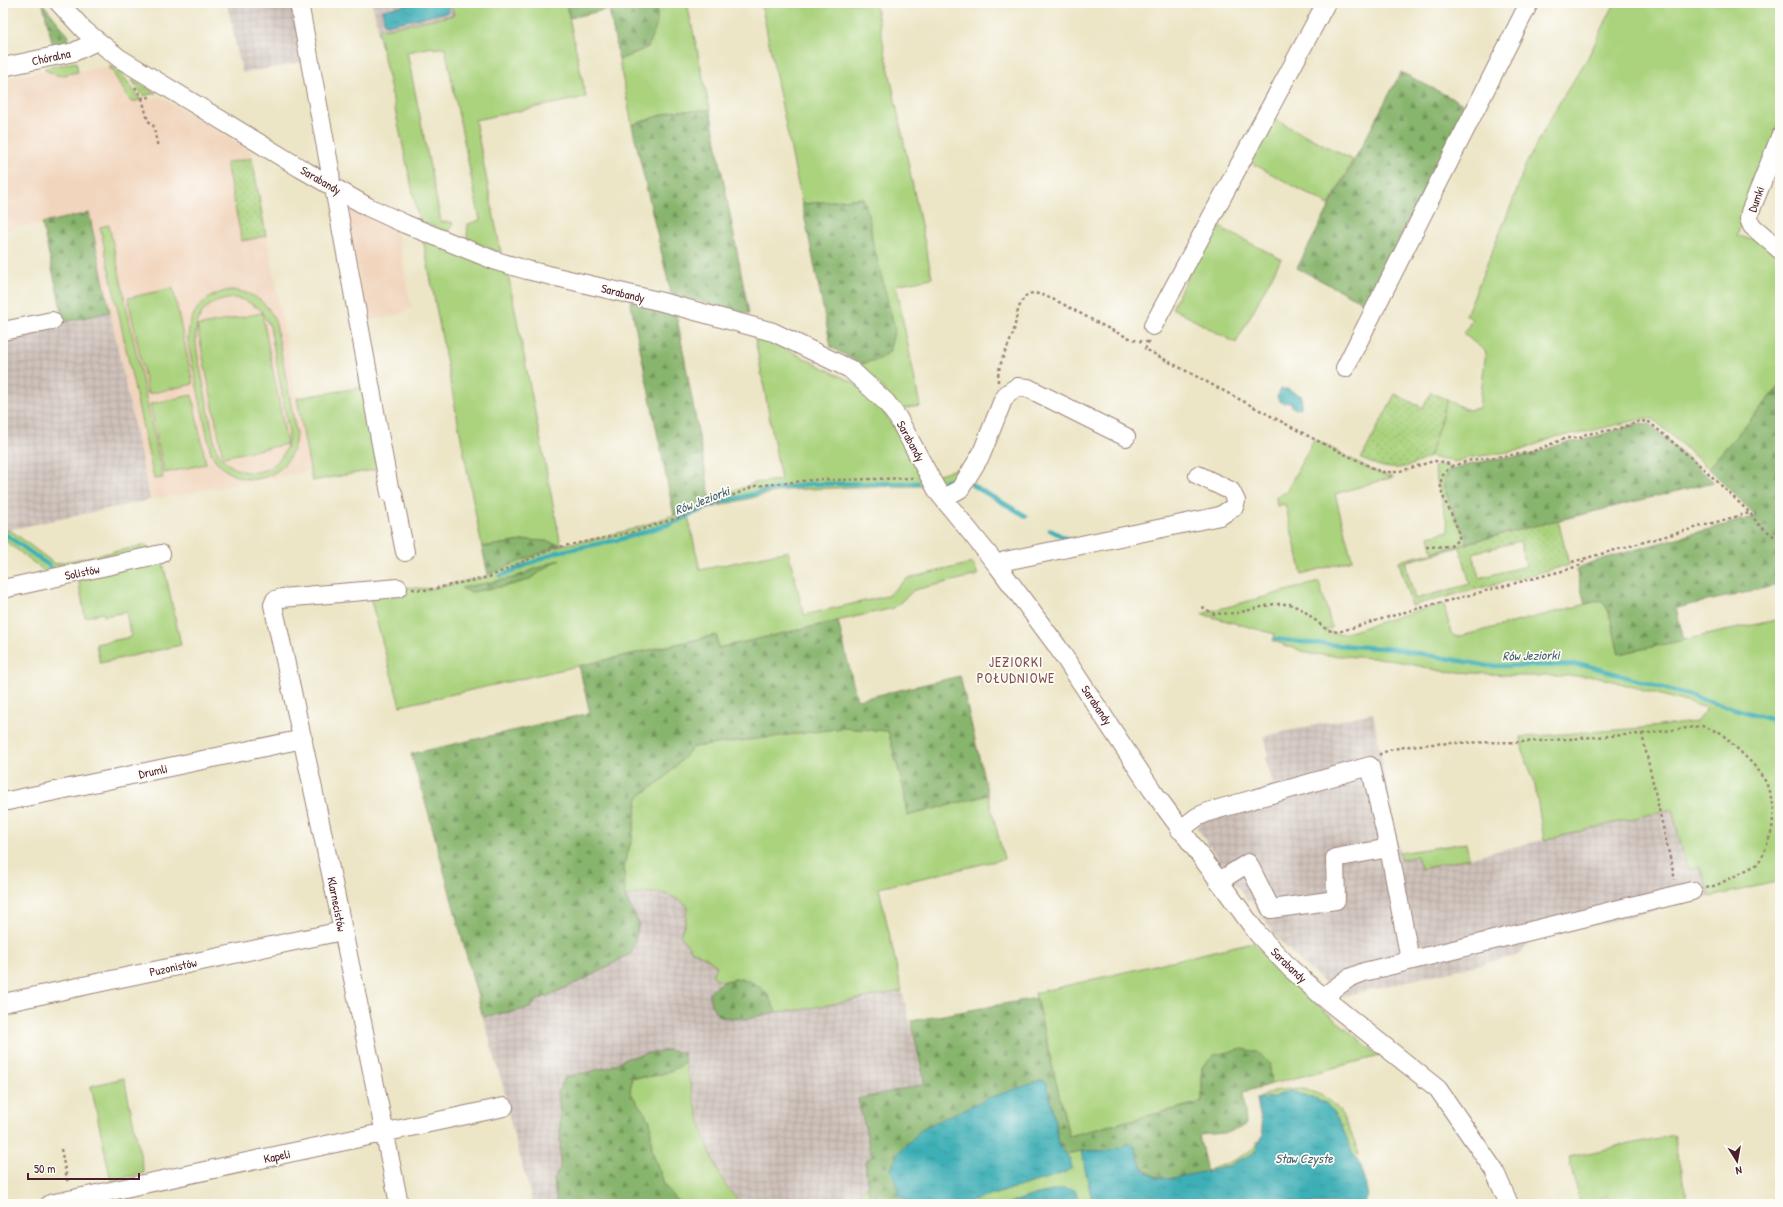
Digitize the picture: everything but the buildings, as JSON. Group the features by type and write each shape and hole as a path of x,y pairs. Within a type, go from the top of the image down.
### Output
{"street":[{"name":"Sarabandy","path":"59,3 97,41 135,68 333,187 409,226 496,260 527,270 662,302 773,332 850,369 886,402 898,418 930,477 944,498 997,565 1057,646 1127,749 1152,790 1218,882 1258,934 1291,969 1323,997 1438,1089 1494,1170 1508,1204"},
{"path":"299,3 390,493 393,492 404,552"},
{"path":"1153,326 1326,3"},
{"path":"1345,368 1529,3"},
{"name":"Chóralna","path":"3,67 74,52 97,41"},
{"name":"Dumki","path":"1780,137 1750,212 1749,219 1752,226 1780,250"},
{"path":"3,331 52,321"},
{"path":"944,498 960,489 981,455 1003,400 1011,390 1017,387 1028,388 1126,437"},
{"path":"997,565 1005,561 1220,516 1234,507 1236,501 1231,491 1198,475"},
{"name":"Solistów","path":"3,589 161,554"},
{"name":"Klarnecistów","path":"398,588 282,598 275,600 273,605 323,831 342,931 399,1204"},
{"name":"Drumli","path":"3,802 303,739"},
{"path":"1180,830 1197,817 1208,812 1370,766 1389,848 1410,960"},
{"path":"1218,882 1248,863 1271,909 1336,900 1335,858 1389,848"},
{"path":"1323,997 1349,978 1359,974 1410,960 1685,893"},
{"path":"1243,914 1266,899"},
{"name":"Puzonistów","path":"3,1003 342,931"},
{"name":"Kapeli","path":"50,1204 504,1107"}],"path":[{"path":"142,98 148,121 153,124 158,148"},
{"path":"1003,400 998,385 998,373 1012,336 1022,301 1029,294 1038,293 1048,296 1128,338 1137,341 1149,342 1145,349 1314,439 1381,472 1397,472 1434,460 1453,466"},
{"path":"1426,547 1451,546 1459,539 1459,533 1446,504 1440,484 1441,476 1445,470 1471,460 1529,453 1566,438 1580,438 1586,434 1618,429 1640,421 1649,422 1703,468 1750,513 1758,524 1780,541"},
{"path":"398,588 427,590 489,577 554,548 634,532 689,514 755,486 823,479 836,480 930,477"},
{"path":"1572,562 1750,513"},
{"path":"1202,607 1214,614 1237,613 1274,604 1290,604 1303,610 1327,630 1338,632 1412,610 1566,570 1580,565 1587,558"},
{"path":"1370,766 1376,757 1384,751 1394,748 1642,734 1702,726 1721,733 1754,764 1766,782 1774,807 1772,830 1764,853 1758,864 1718,885 1685,893 1642,734"},
{"path":"61,1149 70,1188"}],"shaded area":[{"path":"227,3 293,3 304,62 242,73"},
{"path":"372,3 451,3 454,15 378,30"},
{"path":"109,66 131,102 161,97 251,151 310,471 150,500 89,213 3,231 3,79 45,70 59,76"},
{"path":"345,203 394,228 398,237 411,306 403,314 367,321"},
{"path":"110,312 150,500 3,531 3,336"},
{"path":"1373,713 1401,860 1418,856 1421,869 1672,809 1687,869 1700,865 1710,897 1532,940 1519,955 1344,996 1333,990 1304,965 1276,937 1251,900 1247,901 1197,828 1199,822 1273,784 1265,758 1269,756 1264,736"},
{"path":"651,891 674,897 687,905 686,921 680,935 691,950 708,959 717,966 712,975 721,982 713,987 747,1019 776,1012 800,1010 902,991 925,1084 872,1158 865,1161 868,1185 847,1204 744,1204 738,1200 725,1182 710,1155 683,1053 668,1050 643,1054 625,1059 610,1067 566,1077 558,1094 560,1111 560,1168 553,1182 557,1204 533,1204 509,1117 506,1097 483,1017 529,1008 536,1001 583,980 632,953 639,923 625,897"}],"green space":[{"path":"451,3 566,3 586,97 475,120 501,253 467,239 468,224 480,220 445,47 434,49 433,47 407,52 441,222 452,222 453,226 447,232 419,221 378,30 454,15"},
{"path":"566,3 657,3 657,23 648,47 619,60 609,9 570,18"},
{"path":"657,3 687,3 710,110 674,111 632,125 619,60 648,47 658,5"},
{"path":"761,3 875,3 932,278 896,285 920,406 901,409 861,364 879,359 872,239 869,215 863,198 802,204"},
{"path":"1615,3 1780,3 1780,124 1737,235 1748,239 1754,236 1780,258 1780,386 1708,468 1653,419 1646,418 1577,434 1558,436 1521,450 1467,458 1455,462 1429,457 1447,400 1468,410 1479,408 1486,352 1464,334 1472,319 1466,315 1514,198 1525,166 1559,103 1587,59"},
{"path":"43,4 69,36 65,48 54,51"},
{"path":"76,62 78,72 59,76 45,70 45,68"},
{"path":"109,66 121,73 141,100 131,102"},
{"path":"1401,72 1467,106 1366,304 1297,268"},
{"path":"132,80 156,93 143,96"},
{"path":"710,110 749,314 671,294 632,125 674,111"},
{"path":"1272,118 1353,160 1329,205 1248,161"},
{"path":"252,158 266,236 242,241 226,163"},
{"path":"863,198 869,215 872,239 895,329 889,352 879,359 861,364 831,347 802,204"},
{"path":"89,213 110,312 64,322 42,223"},
{"path":"1214,224 1281,259 1236,343 1172,308"},
{"path":"109,225 163,478 154,479 100,227"},
{"path":"423,239 508,274 561,545 595,539 633,529 674,515 754,483 781,480 754,333 854,383 874,400 897,430 921,475 923,486 784,490 714,507 688,517 700,570 788,551 804,615 887,596 908,578 973,563 978,575 914,590 894,608 718,648 716,635 400,706 369,594 407,592 406,587 429,589 488,576 488,574 529,540 482,547","holes":["557,560 528,580 511,585 471,592 461,588 513,578"]},
{"path":"173,288 193,384 148,394 128,298"},
{"path":"231,290 254,296 269,310 276,324 296,432 293,449 286,463 275,472 262,478 248,479 234,475 222,467 211,453 188,344 188,334 193,315 198,308 212,296","holes":["234,298 244,300 260,309 270,326 289,434 286,449 279,460 269,468 258,472 246,472 234,468 223,459 215,446 196,341 196,328 199,317 206,308 217,302"]},
{"path":"630,300 676,313 711,501 674,515"},
{"path":"262,313 287,444 223,457 197,326"},
{"path":"1780,386 1780,585 1676,608 1684,640 1619,654 1609,612 1602,600 1585,604 1576,569 1592,562 1756,516 1708,468"},
{"path":"364,387 379,469 312,481 297,398"},
{"path":"1431,392 1447,400 1429,457 1410,465 1395,468 1380,466 1361,459 1395,394 1423,408"},
{"path":"192,395 206,464 164,473 150,404"},
{"path":"1639,423 1650,424 1714,482 1466,543 1465,534 1458,523 1444,488 1443,479 1448,472 1459,467 1485,461 1530,455 1564,443 1581,441"},
{"path":"1314,439 1378,473 1393,477 1335,494 1352,560 1302,574 1285,504 1277,506 1276,496 1286,492"},
{"path":"968,465 948,493 936,475"},
{"path":"1445,465 1453,469 1448,472 1458,523 1465,534 1466,543 1433,552 1429,536 1449,531 1434,467"},
{"path":"1558,520 1569,565 1411,606 1399,561","holes":["1520,541 1526,566 1479,578 1473,553","1460,547 1470,584 1415,599 1405,562"]},
{"path":"10,530 55,564 147,545 149,552 47,573 3,539 3,531"},
{"path":"529,540 547,541 561,545 488,574 482,547"},
{"path":"162,558 181,645 100,663 96,644 131,637 126,612 104,616 103,613 85,617 79,583 81,579"},
{"path":"560,559 528,580 511,585 471,592 461,588 513,578"},
{"path":"1319,582 1332,628 1324,630 1336,634 1346,633 1412,612 1444,604 1451,634 1457,637 1602,600 1609,612 1619,654 1780,619 1780,881 1710,897 1700,866 1687,869 1672,809 1544,840 1534,780 1523,753 1521,737 1642,728 1696,722 1707,708 1595,676 1523,676 1441,671 1388,659 1311,654 1273,641 1275,634 1201,614"},
{"path":"838,621 857,700 960,676 988,795 907,816 904,790 888,731 843,728 693,747 665,778 638,797 632,839 624,865 625,897 639,923 632,953 583,980 536,1001 530,1008 483,1017 428,811 411,754 590,713 579,666 717,635 718,648"},
{"path":"843,728 888,731 904,790 907,816 988,795 1004,859 879,888 902,991 800,1010 776,1012 768,995 741,978 721,982 712,975 717,966 708,959 691,950 680,935 686,921 687,905 671,896 657,893 643,893 625,897 624,865 632,839 638,797 665,778 693,747"},
{"path":"1466,843 1469,858 1421,869 1417,856 1401,860 1399,853"},
{"path":"1253,942 1297,988 1379,1056 1272,1084 1269,1063 1202,1067 1202,1102 1069,1136 1035,993"},
{"path":"741,978 760,987 767,994 776,1012 747,1019 720,1017 711,1005 709,993 720,984"},
{"path":"1036,998 1069,1136 1202,1102 1202,1067 1214,1055 1243,1049 1258,1052 1269,1063 1272,1084 1243,1092 1246,1124 1241,1128 1218,1134 1199,1135 1207,1172 1172,1178 1162,1178 1153,1175 1145,1169 1139,1160 1135,1146 1107,1151 1081,1151 1066,1154 1060,1148 1047,1084 900,1196 915,1204 870,1204 865,1161 872,1157 858,1099 925,1084 911,1021"},
{"path":"668,1050 683,1053 685,1063 660,1074 646,1077 632,1077 630,1092 650,1121 652,1151 665,1186 676,1200 688,1204 557,1204 553,1181 560,1168 560,1111 558,1094 565,1077 610,1067 625,1059 643,1054"},
{"path":"685,1063 699,1119 713,1161 732,1194 744,1204 688,1204 676,1200 665,1186 652,1151 650,1121 630,1092 632,1077 653,1076 672,1070"},
{"path":"124,1078 144,1173 111,1181 91,1086"},
{"path":"1297,1088 1311,1091 1331,1102 1344,1119 1359,1154 1355,1156 1352,1153 1341,1124 1326,1103 1291,1091 1270,1098 1257,1099 1274,1091"},
{"path":"1673,1135 1688,1204 1610,1204 1608,1197 1579,1203 1569,1157"},
{"path":"1256,1141 1260,1142 1256,1149 1245,1159 1230,1166 1207,1172 1207,1170 1220,1166 1246,1154 1256,1145"},
{"path":"1081,1151 1093,1204 1079,1204 1075,1190 1038,1194 1007,1204 975,1204 974,1201 1070,1159 1066,1154"},
{"path":"868,1185 870,1204 847,1204"},
{"path":"717,1203 719,1204 688,1204"}],"water":[{"path":"418,3 448,3 449,12 385,25 382,10"},
{"path":"1281,389 1287,389 1302,396 1301,407 1296,409 1292,407 1291,402 1283,403 1279,401 1277,397"},
{"path":"1043,1080 1047,1083 1060,1148 1070,1159 1072,1168 1064,1173 963,1204 915,1204 900,1196 891,1169 898,1153 923,1128 988,1098"},
{"name":"Staw Czyste","path":"1291,1091 1326,1103 1341,1124 1352,1152 1357,1158 1366,1186 1368,1196 1364,1204 1093,1204 1081,1151 1101,1151 1120,1148 1131,1142 1135,1146 1138,1159 1146,1172 1159,1178 1173,1178 1226,1167 1254,1153 1263,1135 1257,1099 1270,1098"},
{"path":"1065,1188 1075,1190 1079,1204 1007,1204 1038,1194"}],"waterway":[{"name":"Rów Jeziorki","path":"945,481 959,479"},
{"name":"Rów Jeziorki","path":"500,576 557,552 618,540 673,523 714,504 773,489 810,484 918,483"},
{"name":"Rów Jeziorki","path":"972,485 1026,516"},
{"path":"1050,530 1071,541"},
{"name":"Rów Jeziorki","path":"5,534 51,567"},
{"name":"Rów Jeziorki","path":"1276,639 1309,643 1395,649 1489,666 1585,665 1780,722"}],"district":[{"name":"JEZIORKI POŁUDNIOWE","path":"1016,670"}]}
